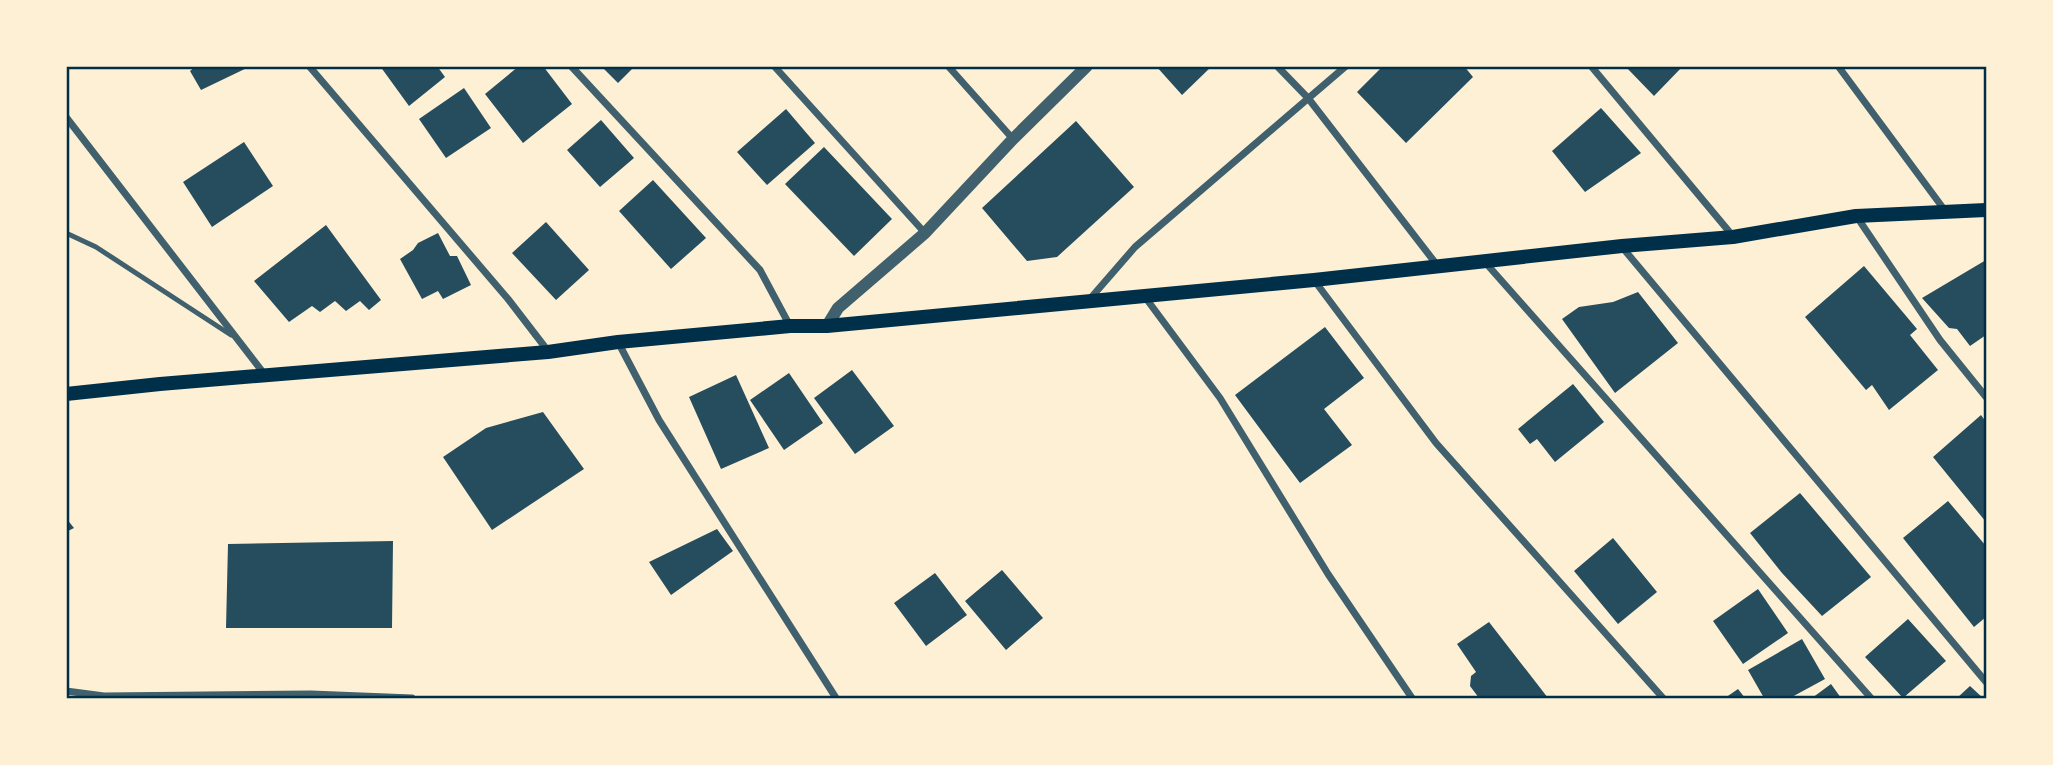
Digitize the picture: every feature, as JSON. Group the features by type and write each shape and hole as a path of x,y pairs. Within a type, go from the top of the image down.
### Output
{"main road":[{"path":"66,394 1314,280 1622,246 1733,237 1856,216 1986,210"}],"street":[{"path":"309,66 508,299 548,352"},
{"path":"572,66 760,270 790,327"},
{"path":"774,66 925,233"},
{"path":"948,66 1013,139"},
{"path":"827,326 838,308 925,233 1013,139 1087,66"},
{"path":"1277,66 1308,98 1437,266"},
{"path":"1089,300 1135,247 1346,66"},
{"path":"1591,66 1733,237"},
{"path":"1838,66 1946,212"},
{"path":"66,117 266,376"},
{"path":"1856,216 1940,340 1986,397"},
{"path":"1622,246 1986,682"},
{"path":"1483,261 1871,698"},
{"path":"1314,280 1436,443 1662,698"},
{"path":"1143,295 1220,398 1328,574 1412,698"},
{"path":"618,342 659,420 836,698"},
{"path":"66,691 104,696 311,694 412,698"}],"lane":[{"path":"66,233 96,247 237,338"}],"building":[{"path":"196,66 251,66 201,90 190,71"},
{"path":"380,66 437,66 445,77 409,106"},
{"path":"519,66 543,66 572,104 523,143 485,94"},
{"path":"601,66 635,66 618,83"},
{"path":"1156,66 1212,66 1182,95"},
{"path":"1383,66 1464,66 1473,77 1406,143 1357,92"},
{"path":"1625,66 1683,66 1654,96"},
{"path":"464,88 491,128 446,158 419,119"},
{"path":"1601,108 1641,153 1585,192 1552,151"},
{"path":"786,109 815,143 767,185 737,152"},
{"path":"601,120 634,158 600,187 567,150"},
{"path":"1076,121 1134,187 1057,257 1027,261 982,208"},
{"path":"244,142 273,186 212,227 183,182"},
{"path":"824,147 892,219 854,256 785,184"},
{"path":"653,180 706,238 671,269 619,211"},
{"path":"546,222 589,270 556,300 512,253"},
{"path":"326,225 381,300 369,310 360,301 346,311 335,301 320,312 312,306 289,322 254,281"},
{"path":"438,233 450,256 457,256 471,285 443,299 438,291 422,299 400,259 418,243"},
{"path":"1986,260 1986,335 1970,346 1957,329 1949,328 1922,298"},
{"path":"1864,266 1917,329 1910,335 1938,370 1889,410 1872,385 1866,390 1805,317"},
{"path":"1638,292 1678,343 1615,393 1562,319 1579,307 1613,302"},
{"path":"1325,327 1364,378 1324,409 1352,445 1300,483 1235,395"},
{"path":"852,370 894,426 855,454 814,398"},
{"path":"789,373 823,423 784,450 750,400"},
{"path":"736,375 769,448 721,469 689,397"},
{"path":"1573,384 1604,422 1555,462 1537,439 1530,444 1518,429"},
{"path":"543,412 584,469 492,530 443,457 486,428"},
{"path":"1981,415 1986,422 1986,522 1933,457"},
{"path":"1800,493 1871,577 1822,616 1750,533"},
{"path":"1948,501 1986,546 1986,617 1974,627 1903,538"},
{"path":"66,518 74,528 66,532"},
{"path":"717,529 733,551 671,595 649,562"},
{"path":"1613,538 1657,592 1618,624 1574,571"},
{"path":"393,541 392,628 226,628 228,544"},
{"path":"1002,570 1043,618 1006,650 965,601"},
{"path":"935,573 967,615 926,646 894,603"},
{"path":"1758,589 1788,633 1743,664 1713,621"},
{"path":"1908,619 1946,661 1903,698 1865,657"},
{"path":"1489,622 1548,698 1479,698 1470,686 1471,676 1476,672 1457,644"},
{"path":"1802,639 1825,679 1790,698 1764,698 1748,670"},
{"path":"1831,684 1841,698 1812,698"},
{"path":"1970,686 1983,698 1957,698"},
{"path":"1738,689 1745,698 1725,698"}]}
